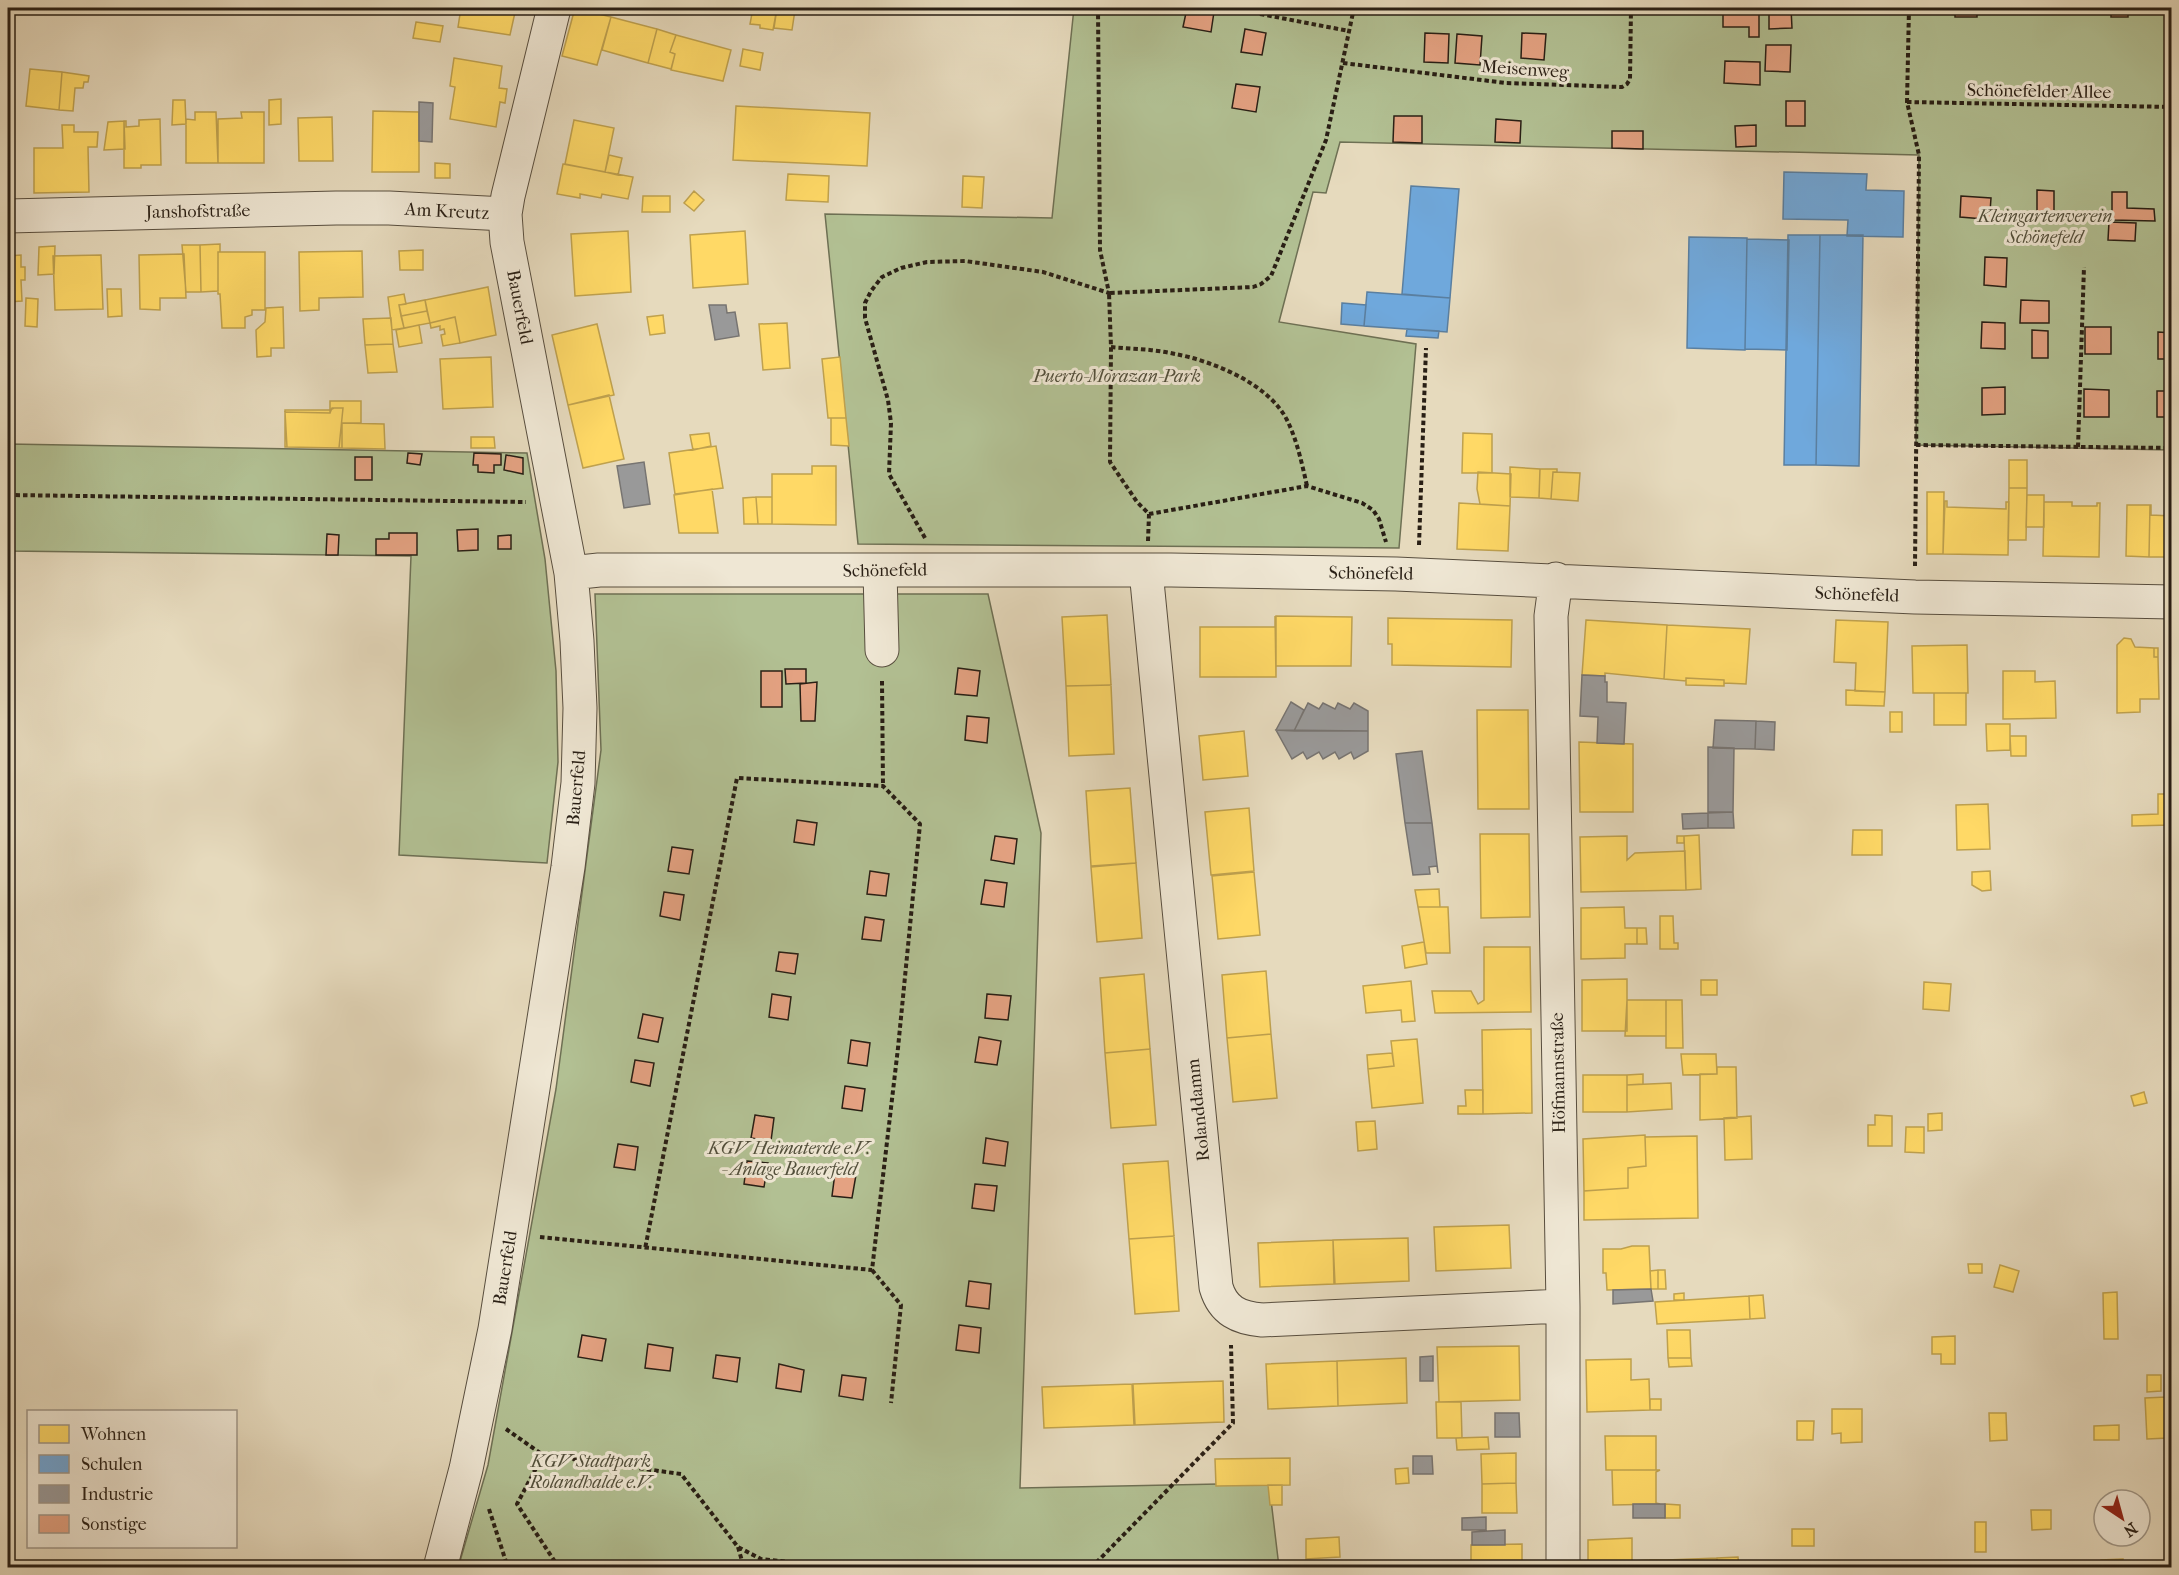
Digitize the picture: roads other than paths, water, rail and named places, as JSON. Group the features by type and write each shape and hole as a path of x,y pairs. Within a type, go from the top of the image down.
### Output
{"street":[{"name":"Bauerfeld","path":"440,1568 466,1469 495,1329 568,867 578,783 579,697 571,573 507,242 505,214 527,111 554,8"},
{"name":"Am Kreutz","path":"389,208 505,214"},
{"name":"Janshofstraße","path":"8,216 389,208"},
{"name":"Schönefeld","path":"571,573 599,570 880,571 941,569 1407,574 1915,597 2172,602"},
{"path":"880,571 882,666"},
{"name":"Rolanddamm","path":"1146,571 1216,1287 1222,1302 1230,1312 1248,1319 1262,1320 1563,1306"},
{"name":"Höfmannstraße","path":"1556,579 1551,616 1563,1306 1563,1568"}],"park label":[{"name":"Kleingartenverein Schönefeld","path":"2045,226"},
{"name":"Puerto-Morazan-Park","path":"1117,376"},
{"name":"KGV Heimaterde e.V. - Anlage Bauerfeld","path":"789,1158"},
{"name":"KGV Stadtpark Rolandhalde e.V.","path":"591,1471"}]}
